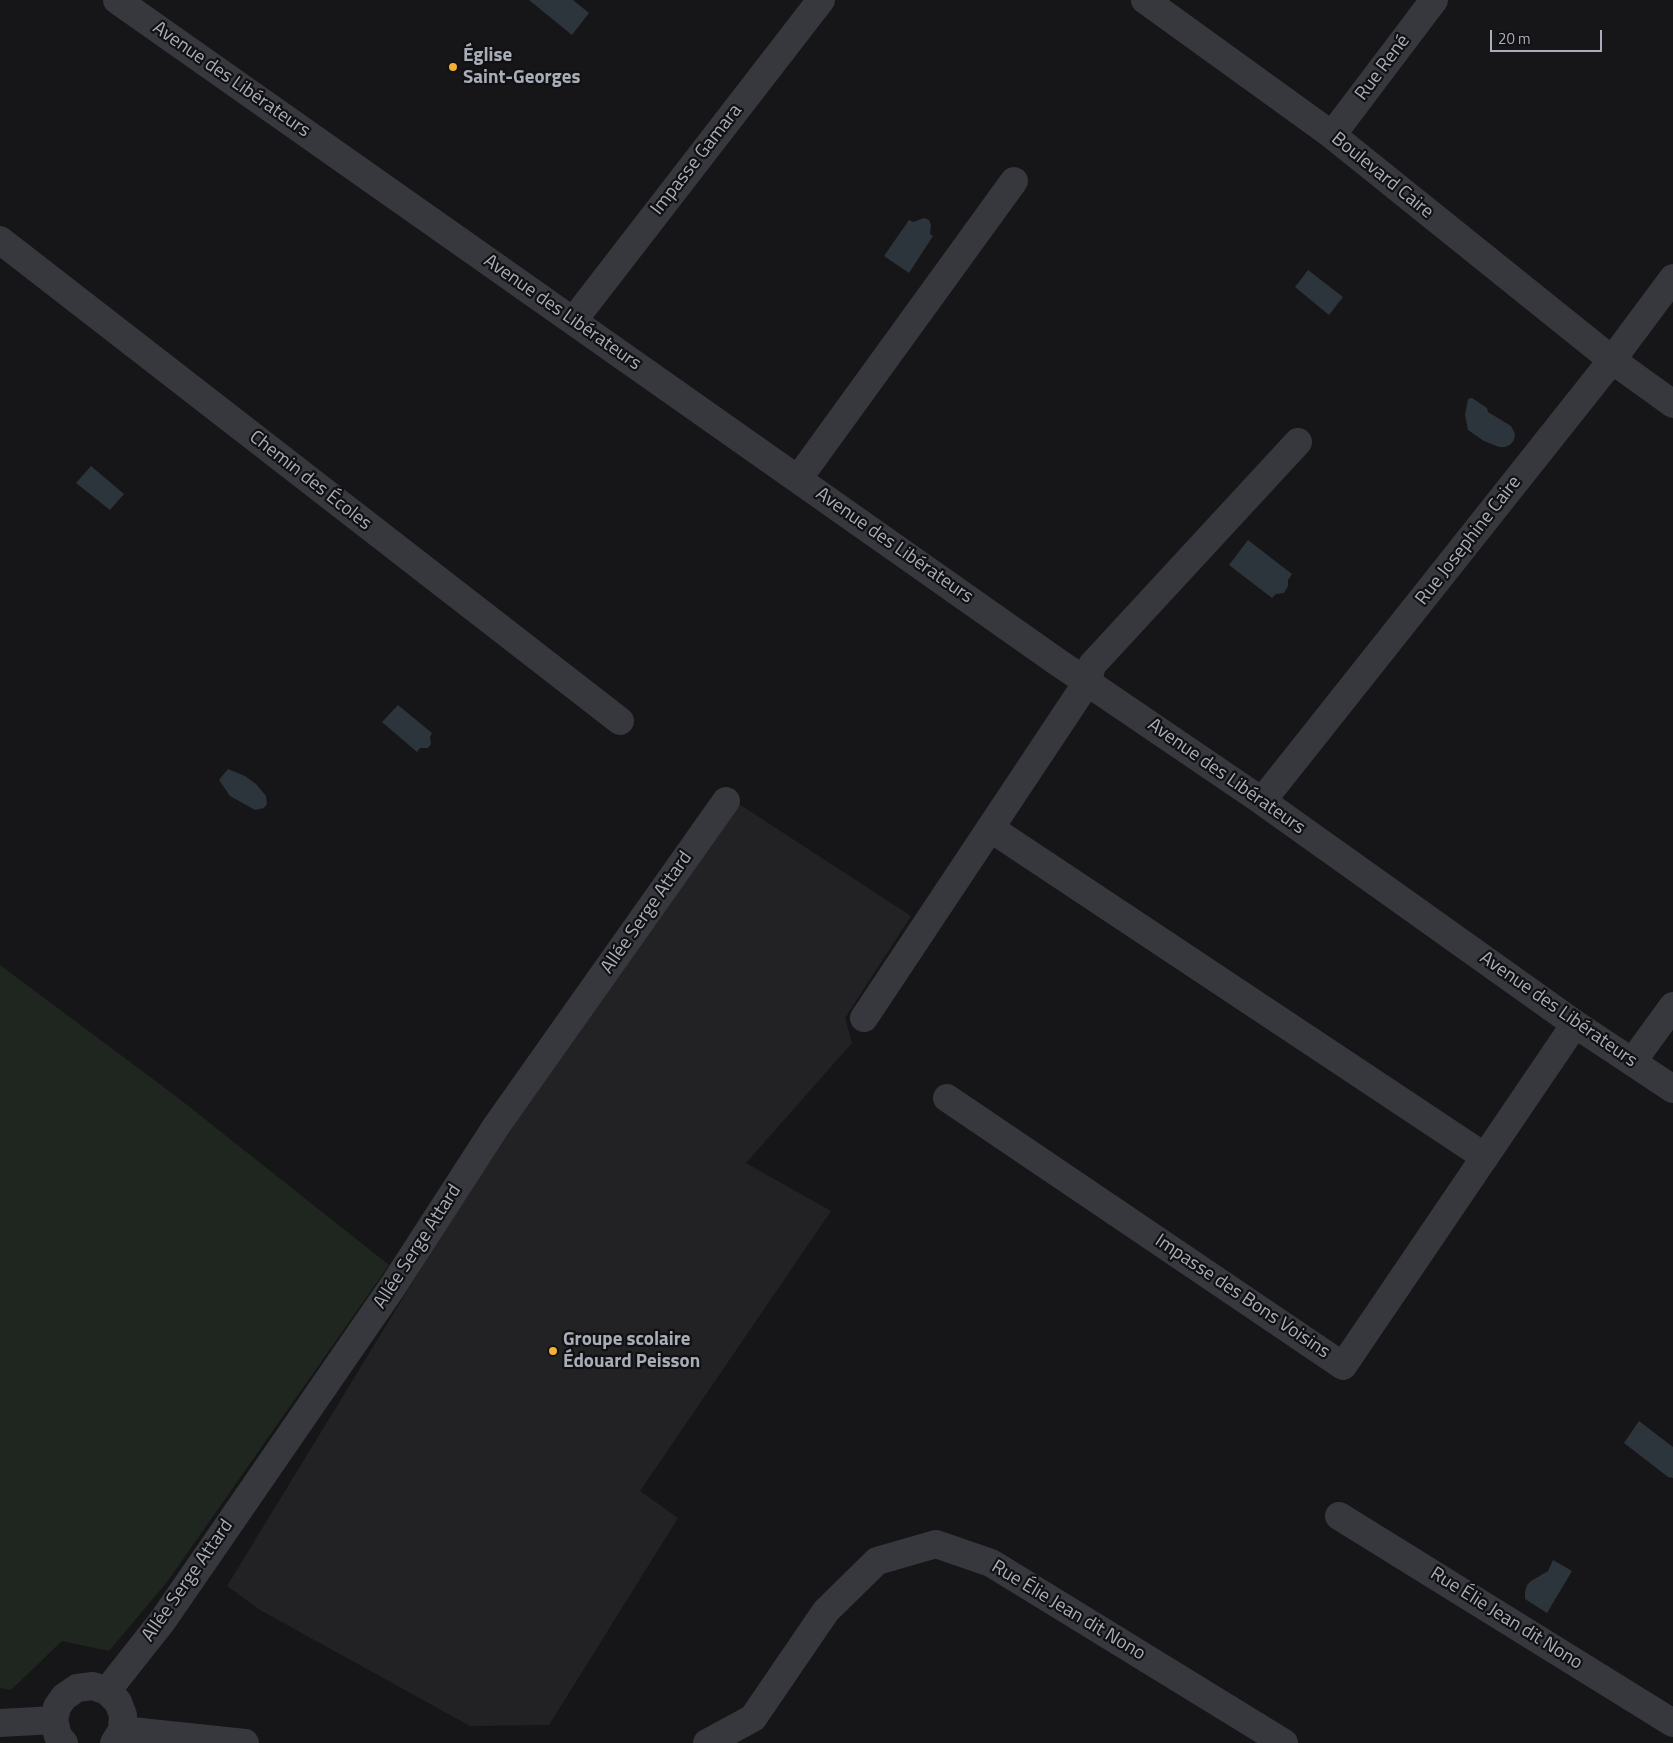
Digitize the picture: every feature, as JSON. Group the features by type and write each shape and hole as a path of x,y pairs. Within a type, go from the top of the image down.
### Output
{"street":[{"name":"Avenue des Libérateurs","path":"117,0 1056,661 1088,681 1262,802 1575,1024 1673,1089"},
{"name":"Impasse Gamara","path":"573,321 821,0"},
{"name":"Boulevard Caire","path":"1145,0 1332,136 1612,360 1673,404"},
{"name":"Rue René","path":"1332,136 1434,0"},
{"path":"798,478 1014,181"},
{"name":"Chemin des Écoles","path":"0,240 620,721"},
{"name":"Rue Josephine Caire","path":"1262,802 1612,360 1673,278"},
{"path":"864,1018 1088,681 1092,665 1298,442"},
{"name":"Allée Serge Attard","path":"107,1691 163,1620 393,1286 498,1125 726,801"},
{"path":"990,828 1486,1157"},
{"path":"1633,1062 1673,1006"},
{"name":"Impasse des Bons Voisins","path":"947,1098 1344,1366 1575,1024"},
{"name":"Rue Élie Jean dit Nono","path":"1339,1516 1673,1723"},
{"name":"Rue Élie Jean dit Nono","path":"707,1743 754,1718 826,1611 877,1561 936,1544 991,1563 1284,1743"},
{"path":"0,1723 59,1732 57,1707 64,1697 77,1688 93,1686 107,1691 118,1702 123,1715 118,1736 245,1743"}],"shaded area":[{"path":"529,0 573,0 589,13 572,35"},
{"path":"924,218 929,220 931,225 930,234 933,236 909,273 884,256 909,220 913,222"},
{"path":"1308,270 1343,297 1329,315 1295,287"},
{"path":"1472,398 1487,408 1488,412 1511,426 1515,434 1514,440 1510,445 1499,447 1484,441 1468,430 1465,415 1468,399"},
{"path":"91,466 124,494 110,510 76,483"},
{"path":"1248,540 1292,574 1284,593 1276,594 1272,598 1229,565"},
{"path":"398,705 432,733 430,737 431,744 428,748 420,748 417,752 382,722"},
{"path":"228,769 245,776 256,784 266,796 267,804 264,808 255,810 230,796 219,780"},
{"name":"Groupe scolaire Édouard Peisson","path":"739,804 911,916 845,1018 852,1043 746,1163 831,1211 640,1491 678,1518 549,1725 470,1726 260,1610 227,1586 483,1167"},
{"path":"0,965 177,1097 389,1265 167,1582 109,1651 62,1641 11,1690 0,1688"},
{"path":"1639,1421 1673,1447 1673,1478 1668,1477 1624,1443"},
{"path":"1553,1560 1572,1571 1547,1613 1525,1599 1525,1592 1527,1585 1531,1581 1548,1571"}],"place":[{"name":"Église Saint-Georges","path":"453,67"},
{"name":"Groupe scolaire Édouard Peisson","path":"553,1351"}]}
